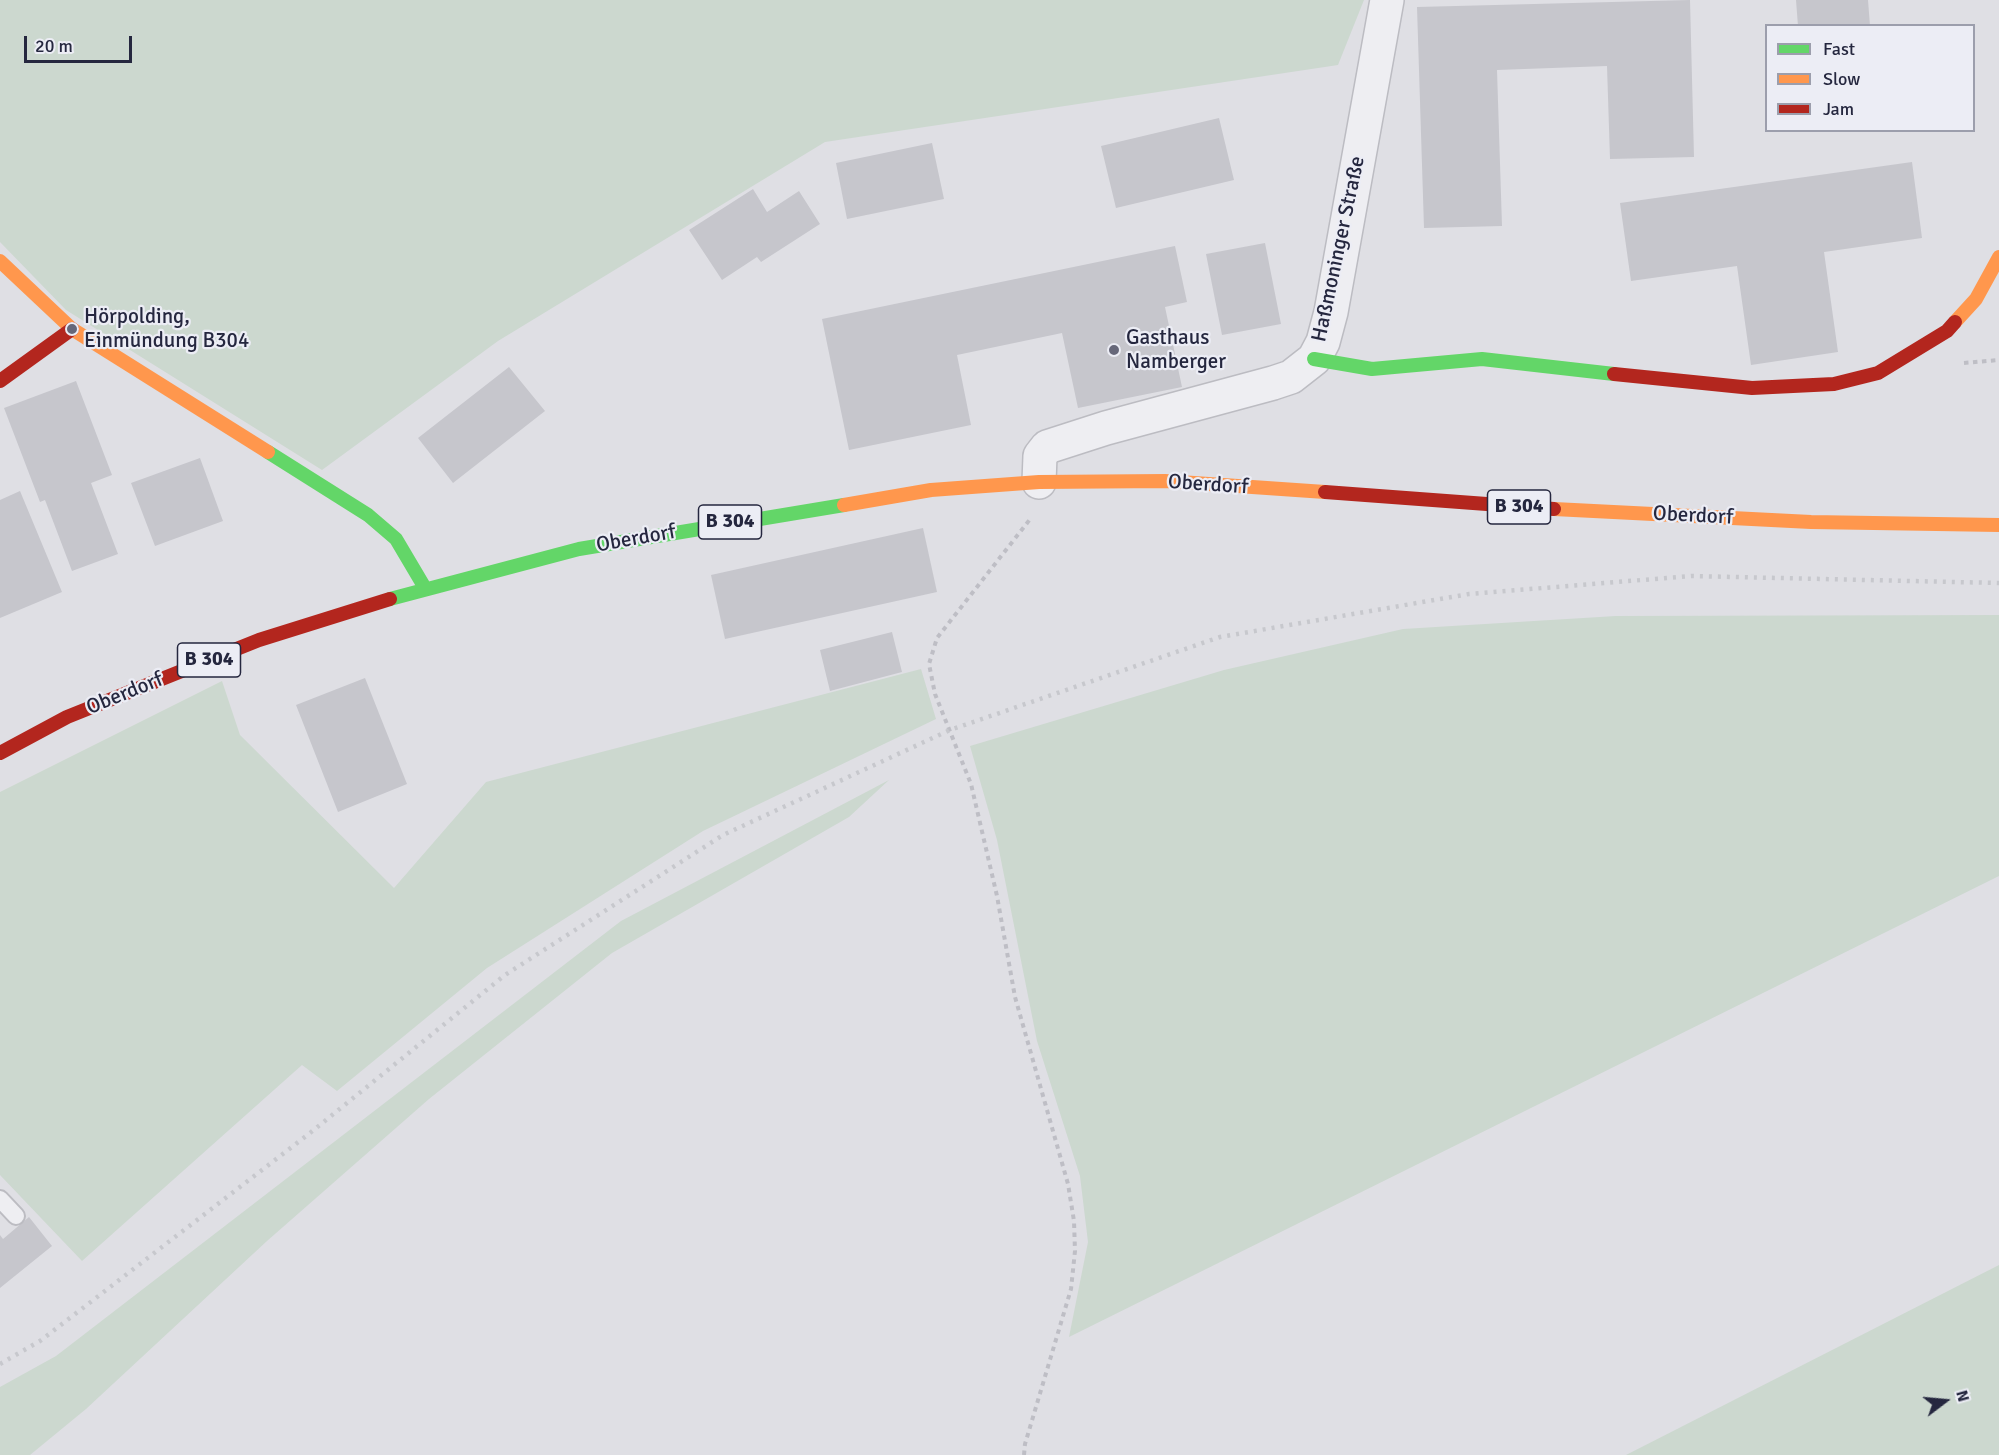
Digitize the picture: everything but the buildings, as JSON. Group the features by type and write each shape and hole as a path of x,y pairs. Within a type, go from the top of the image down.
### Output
{"main road":[{"path":"1314,359 1372,369 1482,359 1547,365 1655,380 1752,388 1834,384 1878,373 1947,332 1977,299 1999,257"},
{"path":"0,261 72,329 368,515 396,539 425,588"},
{"path":"0,381 72,329"},
{"name":"Oberdorf","path":"0,753 67,717 259,640 425,588 579,549 757,517 931,490 1039,482 1164,481 1572,510 1811,522 1999,525"}],"street":[{"name":"Haßmoninger Straße","path":"1039,482 1040,456 1047,447 1106,428 1282,380 1303,369 1314,359 1323,342 1330,312 1387,0"}],"lane":[{"path":"0,1199 16,1216"}],"path":[{"path":"1024,1455 1025,1444 1071,1289 1075,1251 1074,1221 1068,1184 1015,997 997,896 970,784 935,694 929,664 937,638 1031,519 1040,501 1039,482"}],"shaded area":[{"path":"0,0 1364,0 1338,65 825,142 498,341 322,470 66,310 0,242"},
{"path":"1999,615 1999,876 1069,1337 1088,1242 1080,1176 1037,1041 997,840 970,746 1224,670 1403,629 1616,616"},
{"path":"921,669 936,719 703,831 487,968 337,1091 302,1065 82,1261 0,1175 0,792 222,681 240,735 394,888 486,782"},
{"path":"889,780 849,817 612,953 429,1099 267,1241 86,1409 30,1455 0,1455 0,1387 56,1356 621,921"},
{"path":"1999,1265 1999,1455 1626,1455"}],"railway":[{"path":"0,1364 40,1341 310,1133 505,975 723,835 950,730 1220,637 1469,594 1691,576 1999,583"}],"traffic: fast":[{"path":"1314,359 1372,369 1482,359 1614,374"},
{"path":"268,452 368,515 396,539 425,588"},
{"path":"390,599 579,549 844,505"}],"traffic: slow":[{"path":"1955,322 1976,299 1999,257"},
{"path":"0,261 72,329 268,452"},
{"path":"844,505 931,490 1039,482 1165,481 1325,492"},
{"path":"1554,509 1811,522 1999,525"}],"traffic: jam":[{"path":"1614,374 1752,388 1834,384 1878,373 1947,331 1955,322"},
{"path":"0,381 72,329"},
{"path":"1325,492 1554,509"},
{"path":"0,753 67,717 259,640 390,599"}],"place":[{"name":"Hörpolding, Einmündung B304","path":"72,329"},
{"name":"Gasthaus Namberger","path":"1114,350"}]}
